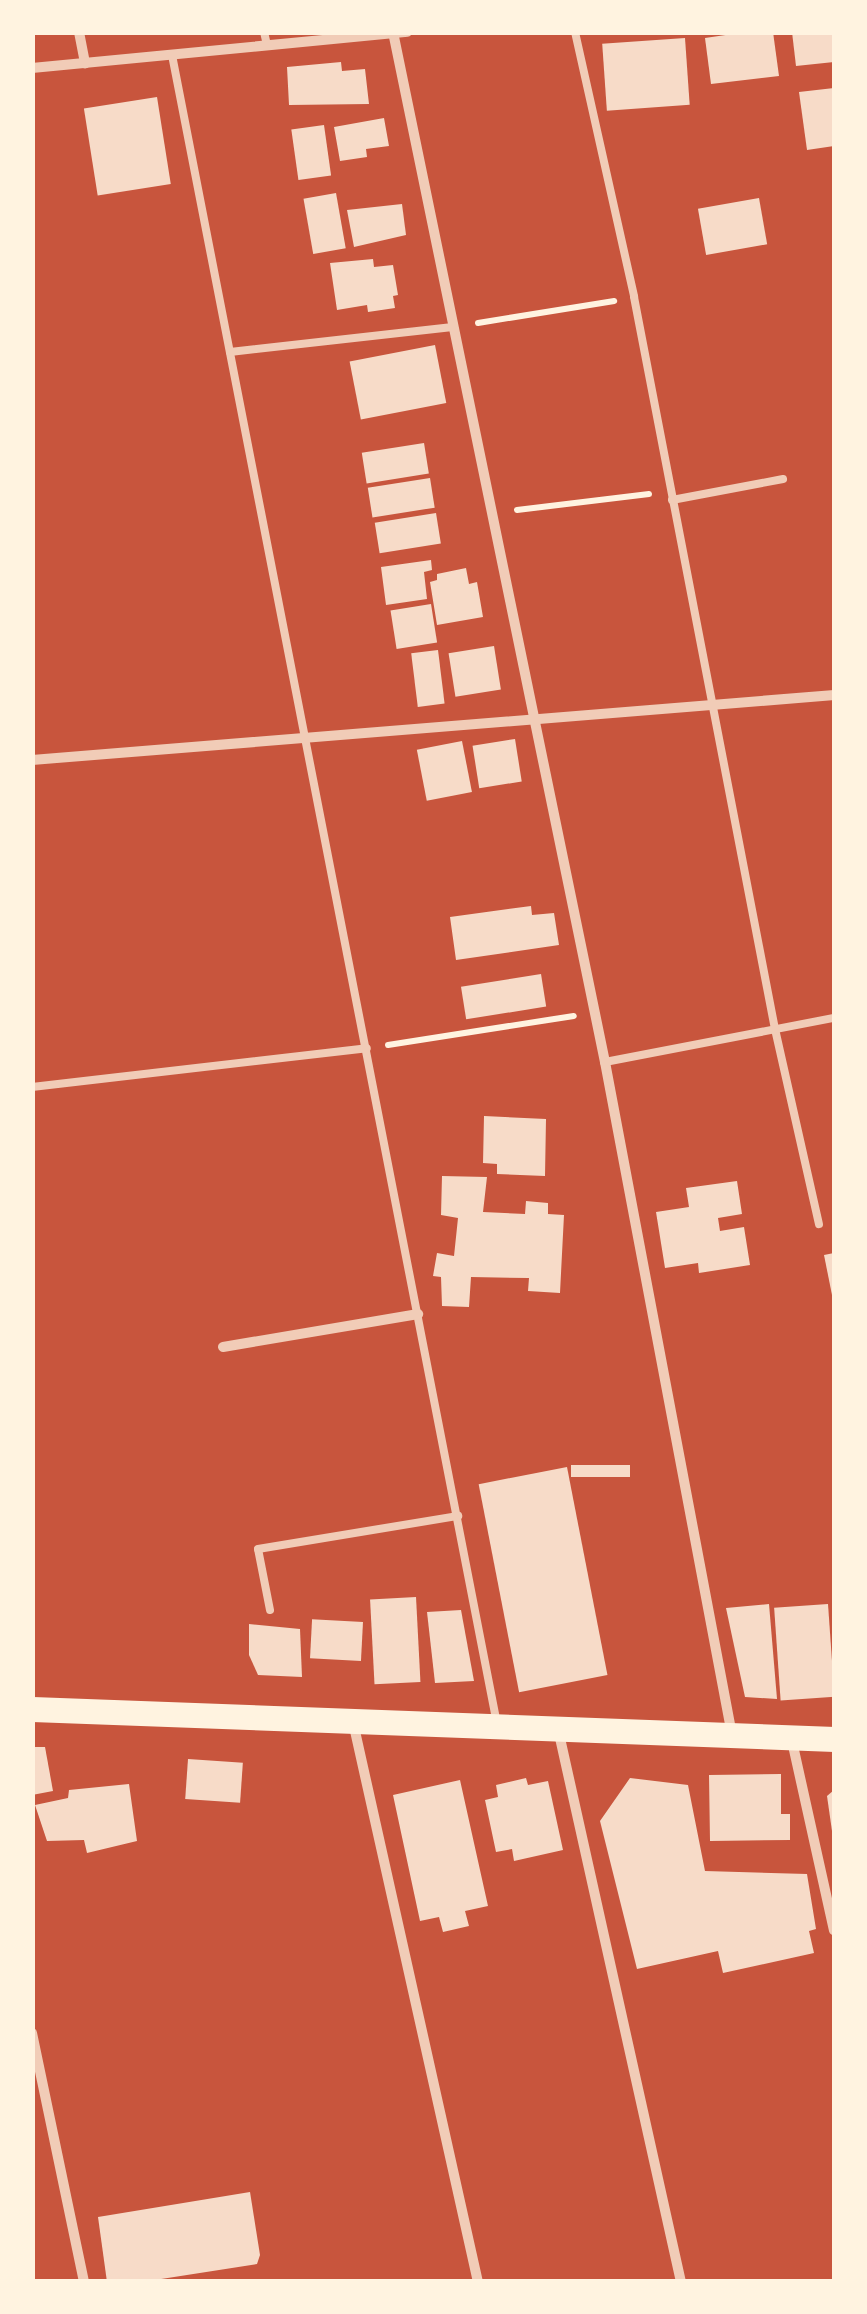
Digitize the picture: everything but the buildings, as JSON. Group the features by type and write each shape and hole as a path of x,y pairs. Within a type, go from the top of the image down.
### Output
{"main road":[{"path":"32,1709 834,1740"}],"street":[{"path":"79,32 85,63"},
{"path":"32,68 407,32"},
{"path":"393,33 605,1062 732,1736"},
{"path":"32,760 834,694"},
{"path":"224,1348 418,1314"},
{"path":"352,1720 478,2282"},
{"path":"558,1728 681,2282"},
{"path":"791,1738 834,1930"},
{"path":"32,2034 84,2282"}],"lane":[{"path":"264,32 266,46"},
{"path":"574,32 634,297 775,1029 820,1224"},
{"path":"172,54 498,1725"},
{"path":"230,352 453,327"},
{"path":"671,496 783,480"},
{"path":"605,1062 834,1018"},
{"path":"32,1086 367,1048"},
{"path":"270,1610 258,1549 458,1516"}],"path":[{"path":"453,327 634,297"},
{"path":"491,514 671,496"},
{"path":"367,1048 594,1013"}]}
